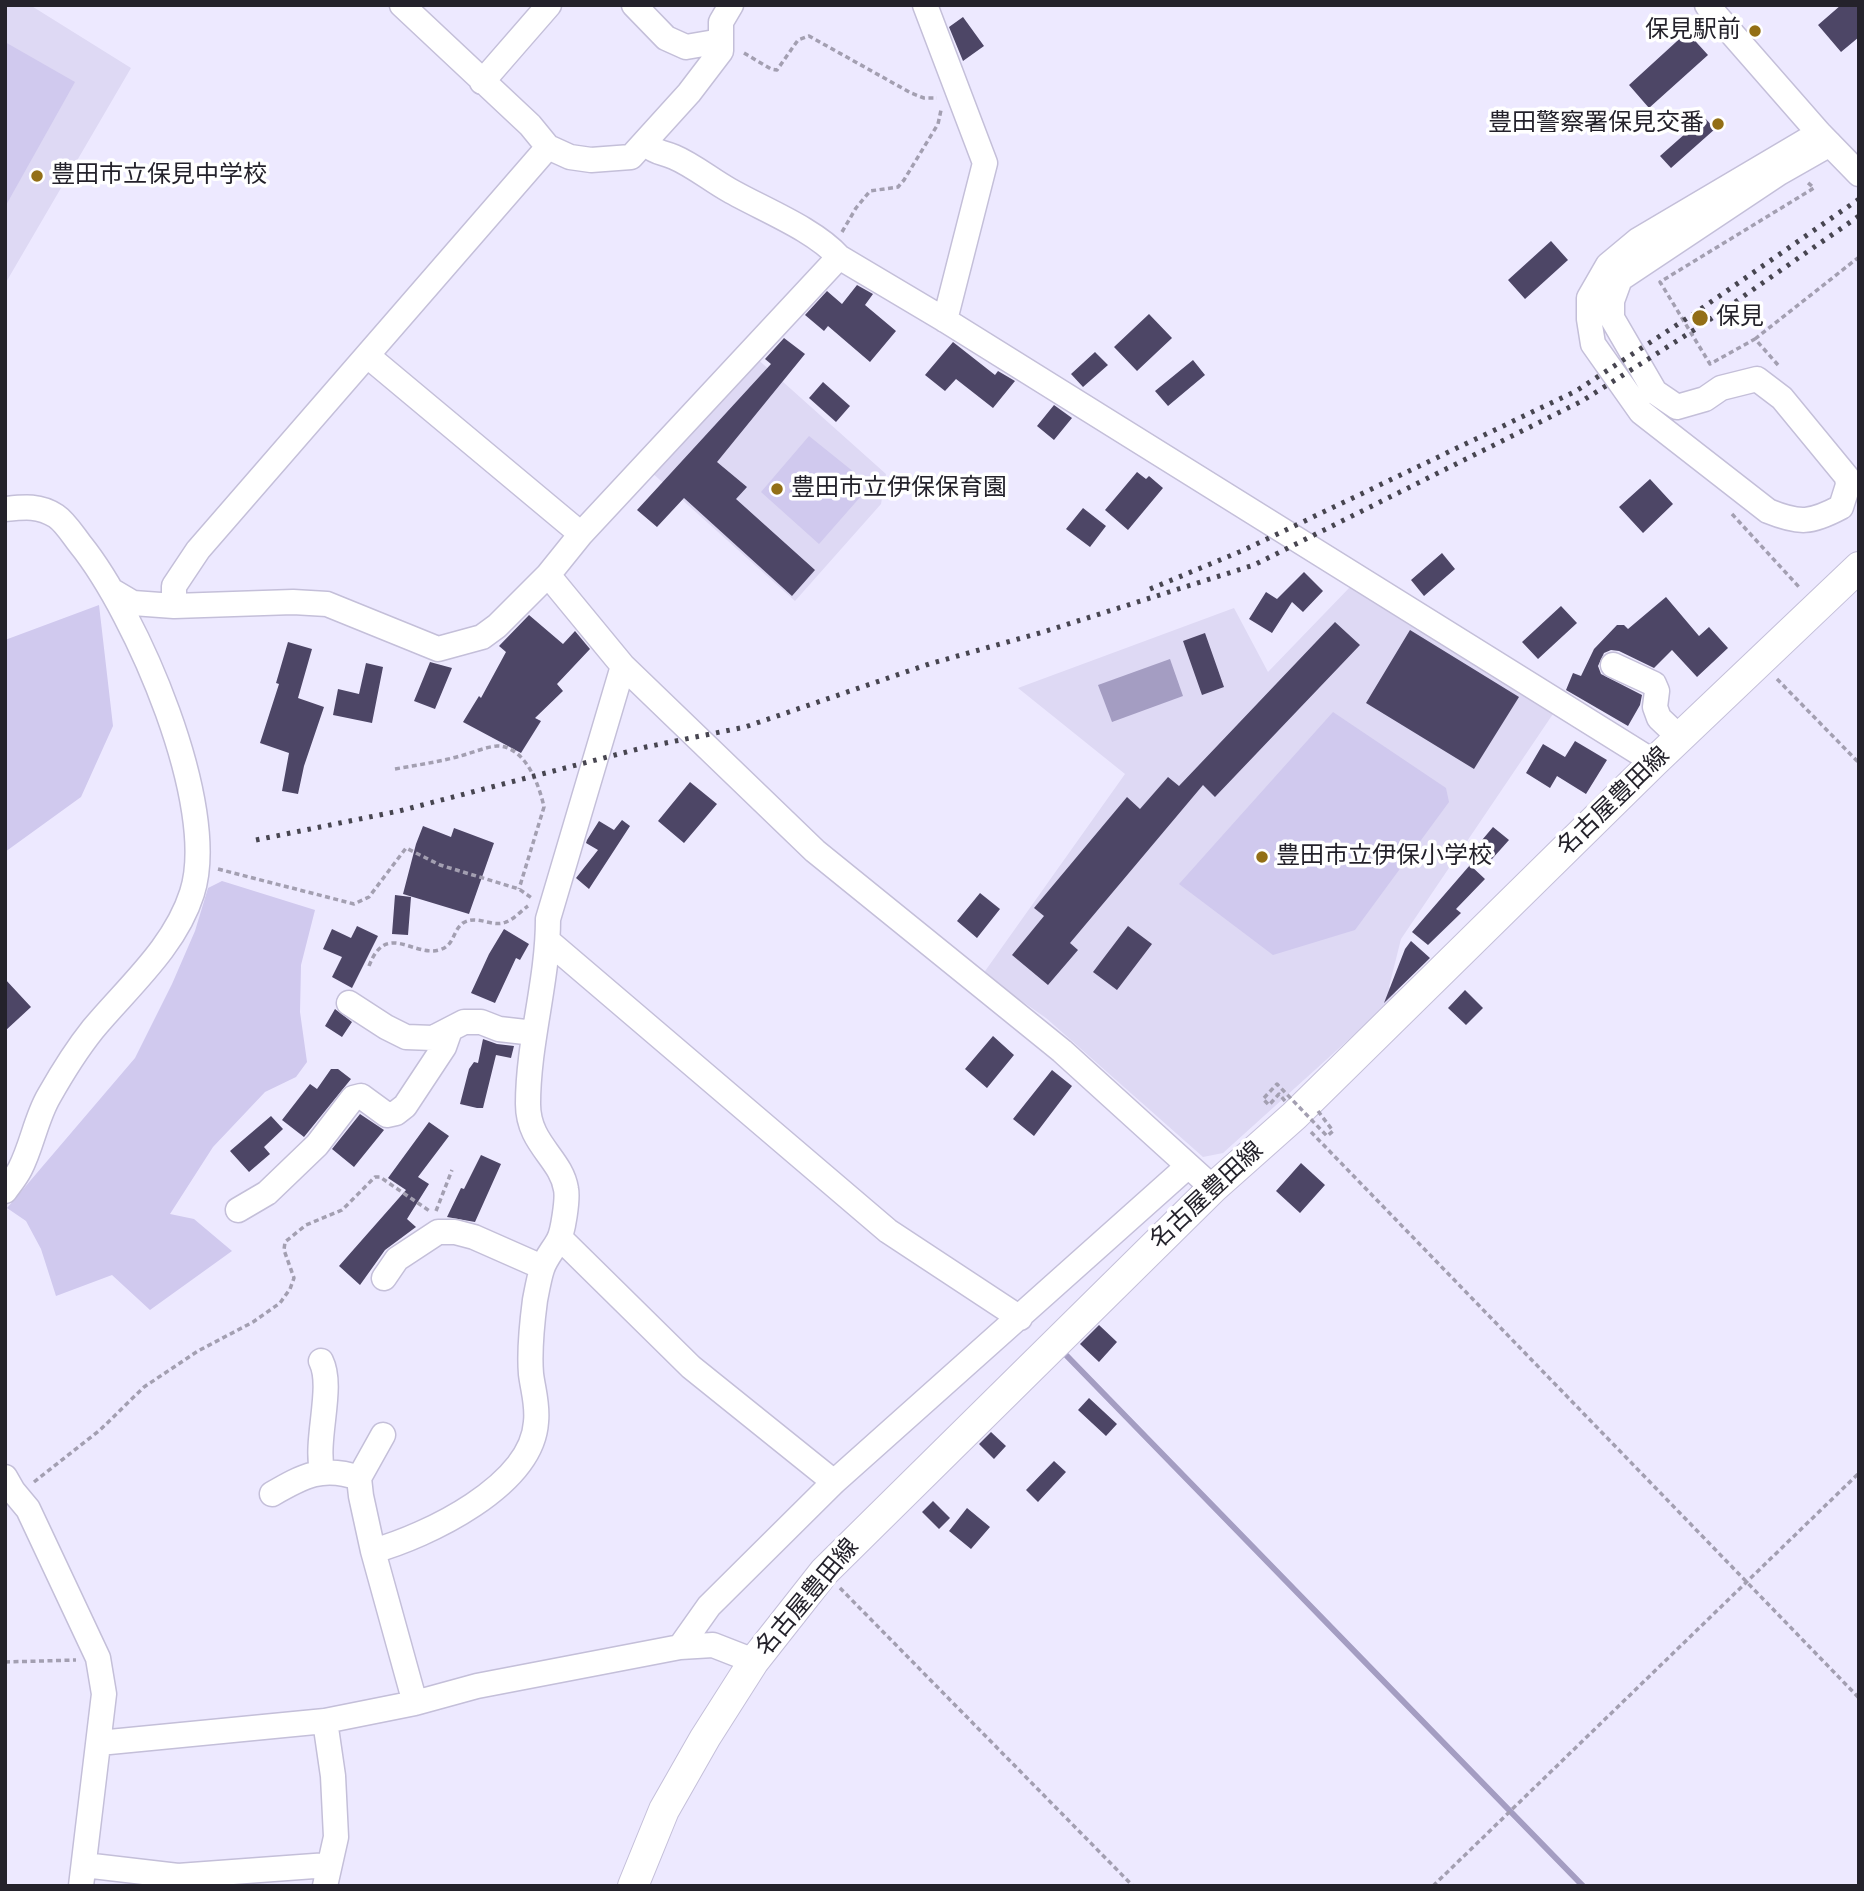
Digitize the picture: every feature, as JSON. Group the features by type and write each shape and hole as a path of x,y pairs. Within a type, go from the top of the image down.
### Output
{"main road":[{"name":"名古屋豊田線","path":"633,1886 664,1810 705,1738 754,1661 824,1572 1213,1188 1299,1109 1654,762 1859,567"}],"street":[{"path":"402,5 530,125 548,148 570,157 591,160 631,157 645,144 689,93 720,51 721,22 731,5"},
{"path":"482,82 549,5"},
{"path":"634,5 666,38 686,47 721,42"},
{"path":"925,5 946,90 985,163 945,320"},
{"path":"1707,5 1859,174"},
{"path":"1824,138 1779,173 1620,279 1612,301 1612,318 1656,393 1677,407 1704,398 1721,388 1757,379 1782,398 1851,486 1819,519 1792,520 1768,510 1641,412 1593,344 1589,298 1608,265 1638,240 1824,138"},
{"path":"645,144 657,153 673,157 792,224 1654,762"},
{"path":"174,606 174,586 198,550 369,357 548,148"},
{"path":"111,590 134,603 174,606 293,602 327,604 438,649 482,637 497,626 548,575 581,534 836,253"},
{"path":"369,357 581,534"},
{"path":"5,509 35,506 58,516 88,554 111,590 144,652 166,707 189,786 199,865 191,895 170,937 140,977 92,1031 47,1098 20,1170 5,1191"},
{"path":"548,575 623,666 815,851 1062,1051 1213,1188"},
{"path":"1613,665 1654,684 1659,718 1679,738"},
{"path":"373,1551 427,1529 478,1502 495,1488 526,1453 537,1423 531,1372 535,1299 542,1267 560,1238 566,1190 559,1169 535,1139 527,1106 534,1033 548,940 548,919 623,666"},
{"path":"548,940 888,1231 1020,1318"},
{"path":"349,1003 406,1037 433,1038 464,1022 481,1022 499,1029 534,1033"},
{"path":"238,1210 267,1193 307,1154 353,1098 361,1096 387,1115 396,1113 405,1106 444,1046 450,1030"},
{"path":"680,1647 709,1606 834,1482 1187,1167"},
{"path":"384,1278 397,1259 438,1232 455,1232 474,1237 542,1267"},
{"path":"560,1238 691,1367 834,1482"},
{"path":"321,1362 326,1379 319,1446 322,1471"},
{"path":"383,1435 359,1478 361,1496 373,1551 415,1703"},
{"path":"272,1494 322,1471 359,1478"},
{"path":"9,1484 28,1509 97,1658 104,1694 83,1875 327,1875 336,1837 333,1776 326,1721"},
{"path":"99,1743 326,1721 415,1703 477,1686 680,1647 713,1645 754,1661"}],"path":[{"path":"721,42 777,70 798,40 808,36 911,93 924,98 946,90"},
{"path":"836,253 856,208 870,191 898,187 904,180 938,124 946,90"},
{"path":"1806,180 1814,188 1660,282 1710,364 1755,339 1859,257"},
{"path":"1755,339 1781,368"},
{"path":"1760,662 1859,763"},
{"path":"396,769 459,757 493,746 504,747 524,761 544,807 519,888"},
{"path":"199,865 354,904 369,897 406,848 440,865 519,888 536,901 506,922 496,924 478,920 467,921 459,926 450,945 442,950 430,952 398,943 385,945 378,950 369,966"},
{"path":"1299,1109 1334,1131 1327,1136 1277,1084 1263,1099 1269,1105 1279,1094 1299,1109 1859,1698"},
{"path":"9,1484 33,1482 90,1437 144,1387 198,1351 253,1322 281,1303 294,1278 284,1250 285,1242 306,1224 342,1210 375,1177 380,1177 429,1209 434,1216 452,1170"},
{"path":"1433,1886 1859,1474"},
{"path":"824,1572 1133,1886"},
{"path":"5,1662 97,1658"}],"shaded area":[{"name":"豊田市立保見中学校","path":"5,5 30,5 131,68 5,284"},
{"path":"5,42 75,82 5,207"},
{"name":"豊田市立伊保保育園","path":"754,356 886,474 881,504 795,601 650,471"},
{"path":"809,436 865,481 862,495 819,544 761,492"},
{"name":"豊田市立伊保小学校","path":"1351,586 1557,708 1401,939 1389,987 1398,995 1223,1153 1203,1157 1046,1018 983,974 1125,774 1018,688 1234,608 1268,672"},
{"path":"99,605 113,726 81,797 5,852 5,640"},
{"path":"1170,659 1183,696 1112,722 1098,685"},
{"path":"1333,712 1446,788 1449,802 1355,930 1273,955 1179,884"},
{"path":"222,881 315,910 301,965 300,1012 307,1062 296,1077 265,1092 213,1147 170,1214 194,1219 232,1251 150,1310 112,1275 56,1296 41,1249 26,1221 7,1208 135,1058 195,931 208,888"}],"building":[{"path":"1841,5 1859,5 1859,37 1841,52 1818,25"},
{"path":"963,17 984,46 963,61 949,27"},
{"path":"1687,32 1708,55 1649,108 1629,85"},
{"path":"1704,117 1715,129 1671,168 1660,156"},
{"path":"1551,241 1568,260 1525,299 1508,280"},
{"path":"857,285 873,294 865,305 896,331 870,362 828,326 824,331 805,315 827,291 842,304"},
{"path":"1149,314 1172,338 1137,371 1114,347"},
{"path":"784,338 805,354 717,462 747,487 736,499 815,570 792,596 684,498 657,527 637,510 771,364 765,359"},
{"path":"953,342 995,375 998,371 1015,381 993,408 956,379 945,391 925,375"},
{"path":"1095,352 1108,365 1083,387 1071,374"},
{"path":"1193,360 1205,375 1168,406 1155,391"},
{"path":"823,382 850,406 836,422 809,398"},
{"path":"1054,405 1072,418 1054,440 1037,426"},
{"path":"1137,472 1146,479 1149,476 1163,488 1128,530 1105,510"},
{"path":"1650,479 1673,504 1643,533 1619,507"},
{"path":"1083,508 1106,526 1090,547 1066,529"},
{"path":"1442,553 1455,569 1424,596 1411,580"},
{"path":"1304,572 1323,591 1303,612 1292,602 1272,633 1249,619 1266,592 1277,599"},
{"path":"1666,597 1699,636 1709,627 1728,648 1697,677 1672,650 1654,668 1619,651 1604,653 1598,666 1601,674 1642,695 1640,705 1628,726 1566,690 1573,673 1581,676 1594,649 1617,625 1624,625 1628,629"},
{"path":"1561,606 1577,623 1538,659 1522,642"},
{"path":"529,615 563,644 575,631 590,649 557,684 563,691 535,718 541,721 521,753 463,722 479,696 481,698 506,652 499,646"},
{"path":"1335,622 1360,645 1215,797 1203,785 1070,943 1078,950 1048,985 1012,955 1044,916 1034,908 1127,797 1140,809 1168,777 1179,786"},
{"path":"1410,630 1519,697 1474,769 1366,703"},
{"path":"1205,633 1224,687 1202,695 1183,641"},
{"path":"288,642 312,649 298,698 324,707 304,766 298,794 282,791 289,753 260,743 279,684 276,683"},
{"path":"430,662 452,668 435,709 414,701"},
{"path":"366,663 383,667 372,723 333,715 338,689 359,694"},
{"path":"1575,741 1607,760 1586,794 1557,776 1550,788 1526,773 1543,744 1565,757"},
{"path":"690,782 717,804 684,843 658,821"},
{"path":"622,820 630,826 589,889 576,878 598,850 586,843 587,840 599,821 614,830"},
{"path":"423,826 451,837 454,828 494,843 469,914 403,894"},
{"path":"1493,827 1509,840 1492,859 1477,846"},
{"path":"1470,865 1485,879 1456,909 1461,913 1428,945 1412,932"},
{"path":"980,893 1000,909 977,938 957,921"},
{"path":"395,895 411,897 408,935 392,934"},
{"path":"357,926 378,936 352,988 332,977 342,957 323,949 332,929 351,938"},
{"path":"1128,926 1152,944 1117,990 1093,972"},
{"path":"504,929 529,944 520,960 516,958 495,1003 471,993"},
{"path":"1411,941 1430,958 1384,1003 1405,949"},
{"path":"5,979 31,1007 5,1031"},
{"path":"1465,990 1483,1008 1466,1025 1448,1008"},
{"path":"335,1009 352,1022 342,1037 325,1026"},
{"path":"993,1036 1014,1055 987,1088 965,1069"},
{"path":"483,1039 514,1046 511,1058 496,1055 483,1108 477,1108 460,1104 469,1069 474,1062 478,1063"},
{"path":"331,1069 338,1069 351,1079 304,1137 282,1120 310,1084 317,1089"},
{"path":"1052,1070 1072,1086 1034,1136 1013,1119"},
{"path":"360,1114 384,1130 354,1167 332,1149"},
{"path":"271,1116 283,1129 264,1147 270,1154 249,1172 230,1151"},
{"path":"429,1122 449,1136 418,1177 429,1184 407,1219 416,1227 385,1250 360,1285 339,1266 406,1190 388,1178"},
{"path":"481,1155 501,1164 475,1222 447,1217 461,1188 464,1189"},
{"path":"1301,1163 1325,1185 1300,1213 1276,1191"},
{"path":"1099,1325 1117,1342 1099,1362 1080,1344"},
{"path":"1089,1398 1117,1424 1106,1436 1078,1410"},
{"path":"991,1432 1006,1446 994,1459 979,1444"},
{"path":"1054,1461 1066,1472 1038,1502 1026,1490"},
{"path":"933,1501 950,1518 939,1529 922,1512"},
{"path":"967,1508 990,1527 971,1549 949,1531"}],"waterway":[{"path":"1065,1354 1583,1886"}],"railway":[{"path":"1150,589 1244,550 1576,391 1695,313 1859,199"},
{"path":"256,840 399,811 646,747 745,727 929,664 1043,632 1254,565 1582,401 1702,325 1859,216"}],"place":[{"name":"保見駅前","path":"1755,31"},
{"name":"豊田警察署保見交番","path":"1718,124"},
{"name":"豊田市立保見中学校","path":"37,176"},
{"name":"保見","path":"1700,318"},
{"name":"豊田市立伊保保育園","path":"777,489"},
{"name":"豊田市立伊保小学校","path":"1262,857"}]}
